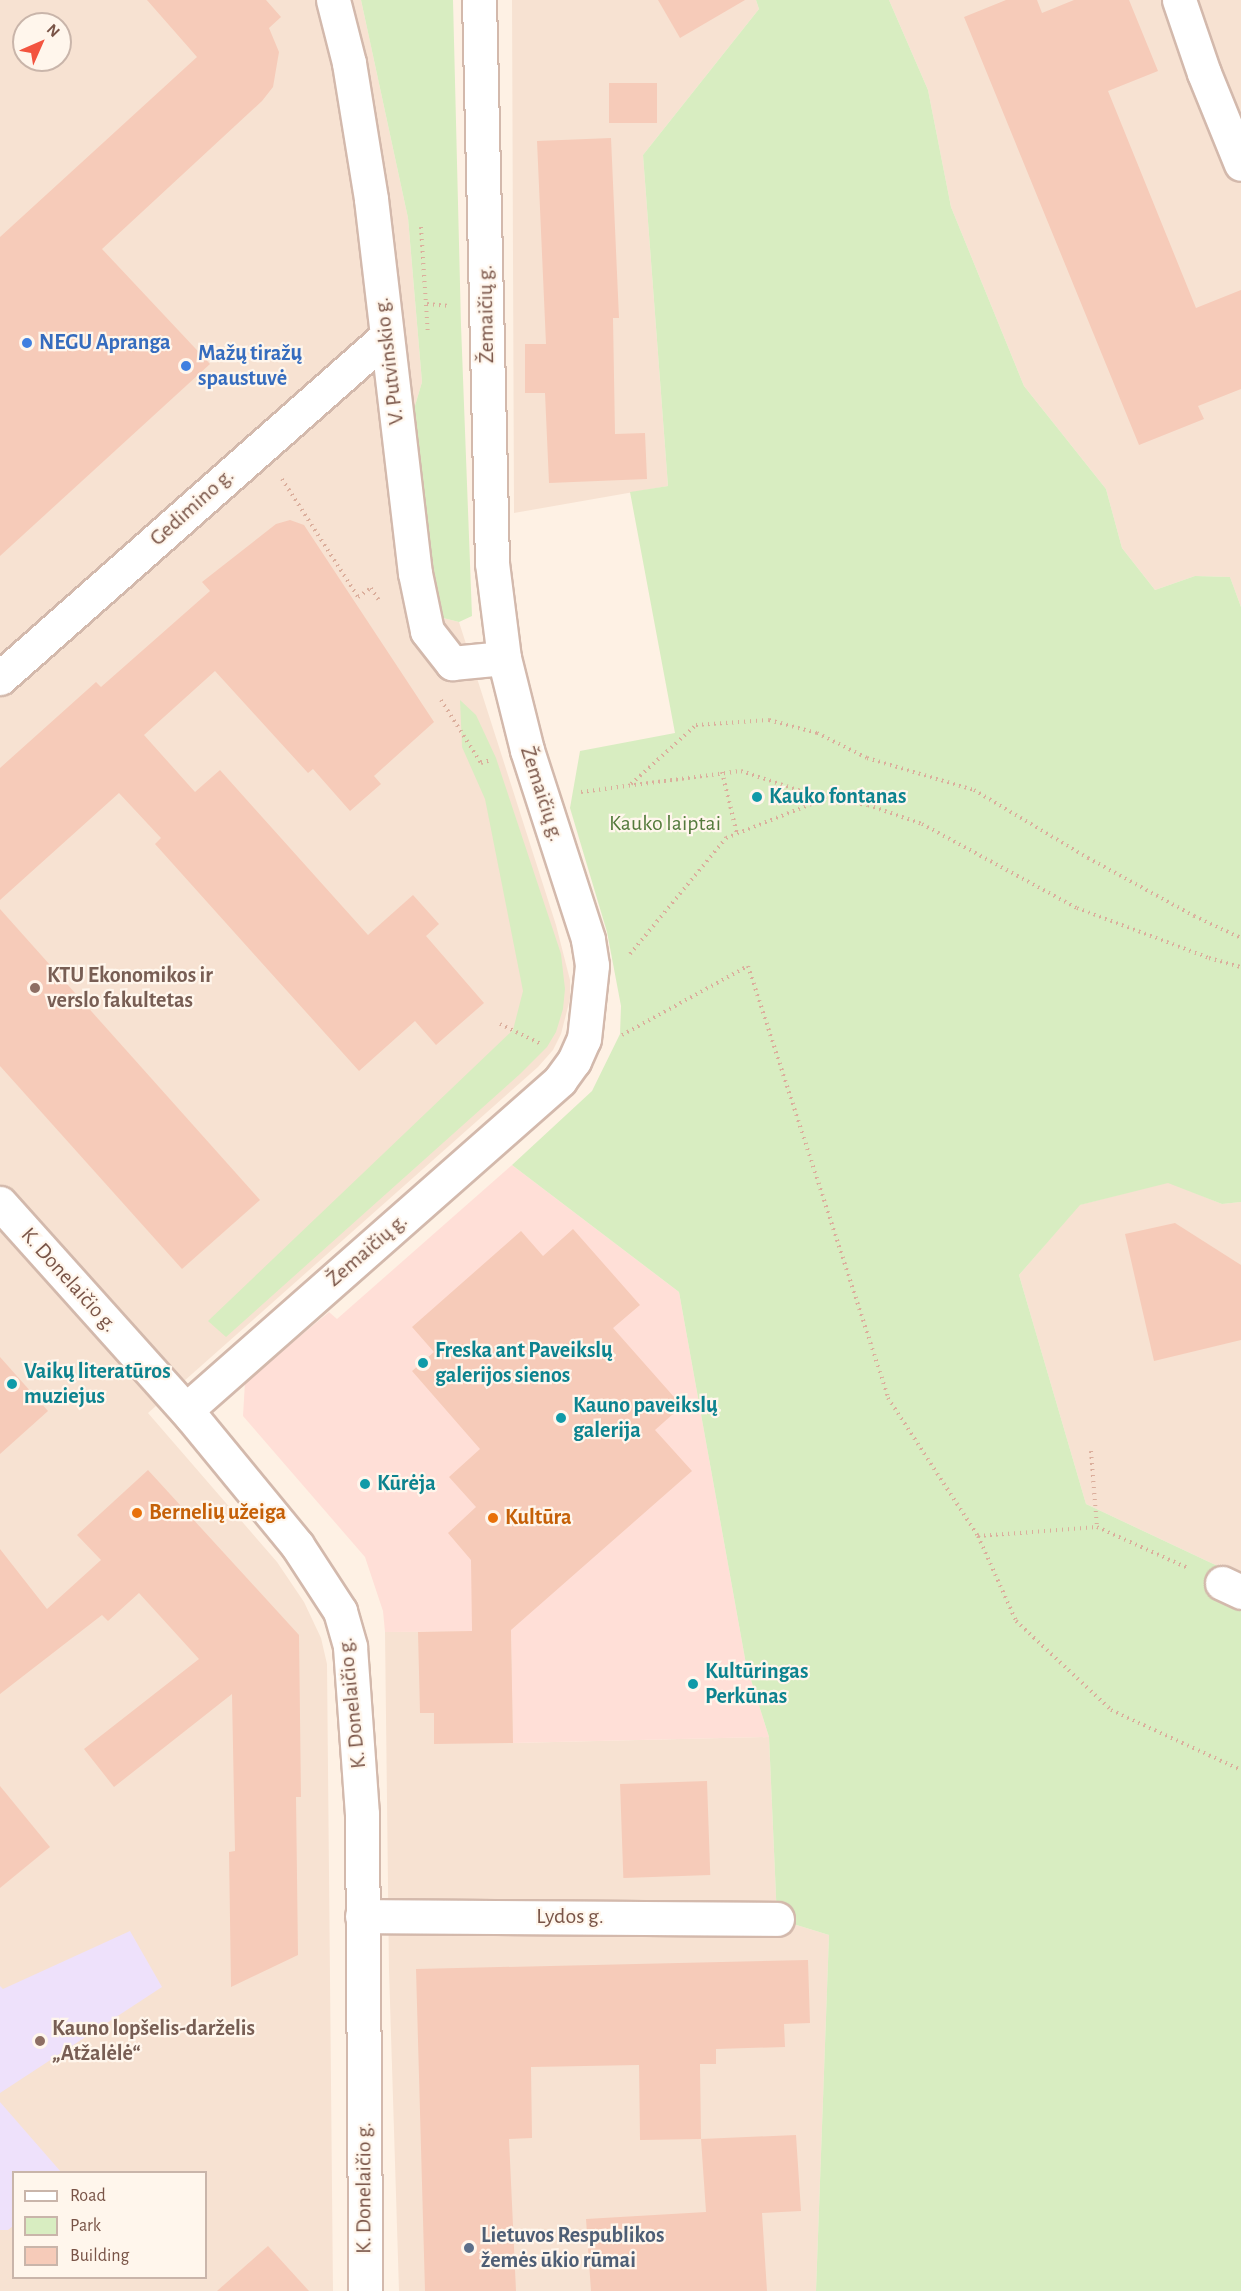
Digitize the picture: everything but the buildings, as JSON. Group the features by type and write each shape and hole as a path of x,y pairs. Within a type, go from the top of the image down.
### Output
{"street":[{"name":"V. Putvinskio g.","path":"333,0 349,63 371,199 415,573 428,631 452,663 504,658"},
{"name":"Žemaičių g.","path":"186,1410 561,1080 574,1061 584,1039 592,965 588,939 527,750 504,658 492,563 479,0"},
{"path":"1179,0 1204,73 1241,164"},
{"name":"Gedimino g.","path":"0,678 386,337"},
{"name":"K. Donelaičio g.","path":"0,1203 186,1410 297,1545 340,1611 350,1647 362,1814 365,2291"},
{"name":"Lydos g.","path":"362,1916 777,1919"}],"path":[{"path":"421,226 427,304 460,306"},
{"path":"629,785 696,725 769,720 817,733 867,758 974,790 1088,858 1194,916 1241,938"},
{"path":"576,793 741,771 825,799 868,805 922,824 1077,908 1209,958 1241,967"},
{"path":"722,772 737,834"},
{"path":"592,965 627,957 726,838 825,799"},
{"path":"624,1034 748,966 888,1398 978,1536 1016,1621 1111,1710 1241,1770"},
{"path":"500,1024 547,1047"},
{"path":"1091,1451 1097,1527"},
{"path":"978,1536 1097,1527 1232,1588"}],"shaded area":[{"path":"0,0 361,0 408,218 422,382 409,426 443,618 459,622 556,925 570,980 570,999 561,1034 553,1050 538,1067 148,1413 277,1562 304,1602 321,1638 327,1664 333,2291 0,2291"},
{"path":"512,0 756,0 759,9 643,155 668,486 514,513"},
{"path":"889,0 1241,0 1241,607 1230,577 1195,576 1155,590 1122,548 1106,489 1024,386 951,207 928,90"},
{"path":"512,1165 679,1292 746,1664 769,1737 513,1743 511,1631 385,1632 383,1611 365,1557 243,1416 245,1382 329,1312 337,1319"},
{"path":"1168,1182 1222,1204 1241,1202 1241,1577 1086,1504 1019,1275 1079,1205"},
{"path":"511,1630 514,1743 769,1737 777,1919 829,1935 816,2291 399,2291 389,1970 385,1632"},
{"name":"Kauno lopšelis-darželis „Atžalėlė“","path":"130,1931 162,1987 0,2093 0,1986 3,1989"},
{"name":"Kauno lopšelis-darželis „Atžalėlė“","path":"0,2102 60,2171 12,2171 12,2227 8,2230 0,2230"}],"green space":[{"path":"361,0 453,0 461,325 472,616 459,622 443,618 434,588 409,426 422,382 408,218"},
{"name":"Kauko laiptai","path":"756,0 889,0 928,90 951,207 1024,386 1106,489 1122,548 1155,590 1195,576 1230,577 1241,607 1241,1202 1222,1204 1168,1183 1080,1205 1019,1275 1086,1504 1241,1577 1241,2291 816,2291 829,1935 777,1919 769,1737 746,1664 679,1292 512,1165 592,1091 620,1034 621,1006 607,932 570,808 580,751 675,733 630,492 668,486 643,155 759,9"},
{"path":"460,700 476,715 496,758 561,954 565,989 563,1009 556,1032 547,1047 520,1074 226,1337 208,1321 513,1030 523,991 485,799 462,747"}],"place":[{"name":"NEGU Apranga","path":"27,343"},
{"name":"Mažų tiražų spaustuvė","path":"186,366"},
{"name":"Kauko fontanas","path":"757,797"},
{"name":"KTU Ekonomikos ir verslo fakultetas","path":"35,988"},
{"name":"Freska ant Paveikslų galerijos sienos","path":"423,1363"},
{"name":"Vaikų literatūros muziejus","path":"12,1384"},
{"name":"Kauno paveikslų galerija","path":"561,1418"},
{"name":"Kūrėja","path":"365,1484"},
{"name":"Bernelių užeiga","path":"137,1513"},
{"name":"Kultūra","path":"493,1518"},
{"name":"Kultūringas Perkūnas","path":"693,1684"},
{"name":"Kauno lopšelis-darželis „Atžalėlė“","path":"40,2041"},
{"name":"Lietuvos Respublikos žemės ūkio rūmai","path":"469,2248"}]}
